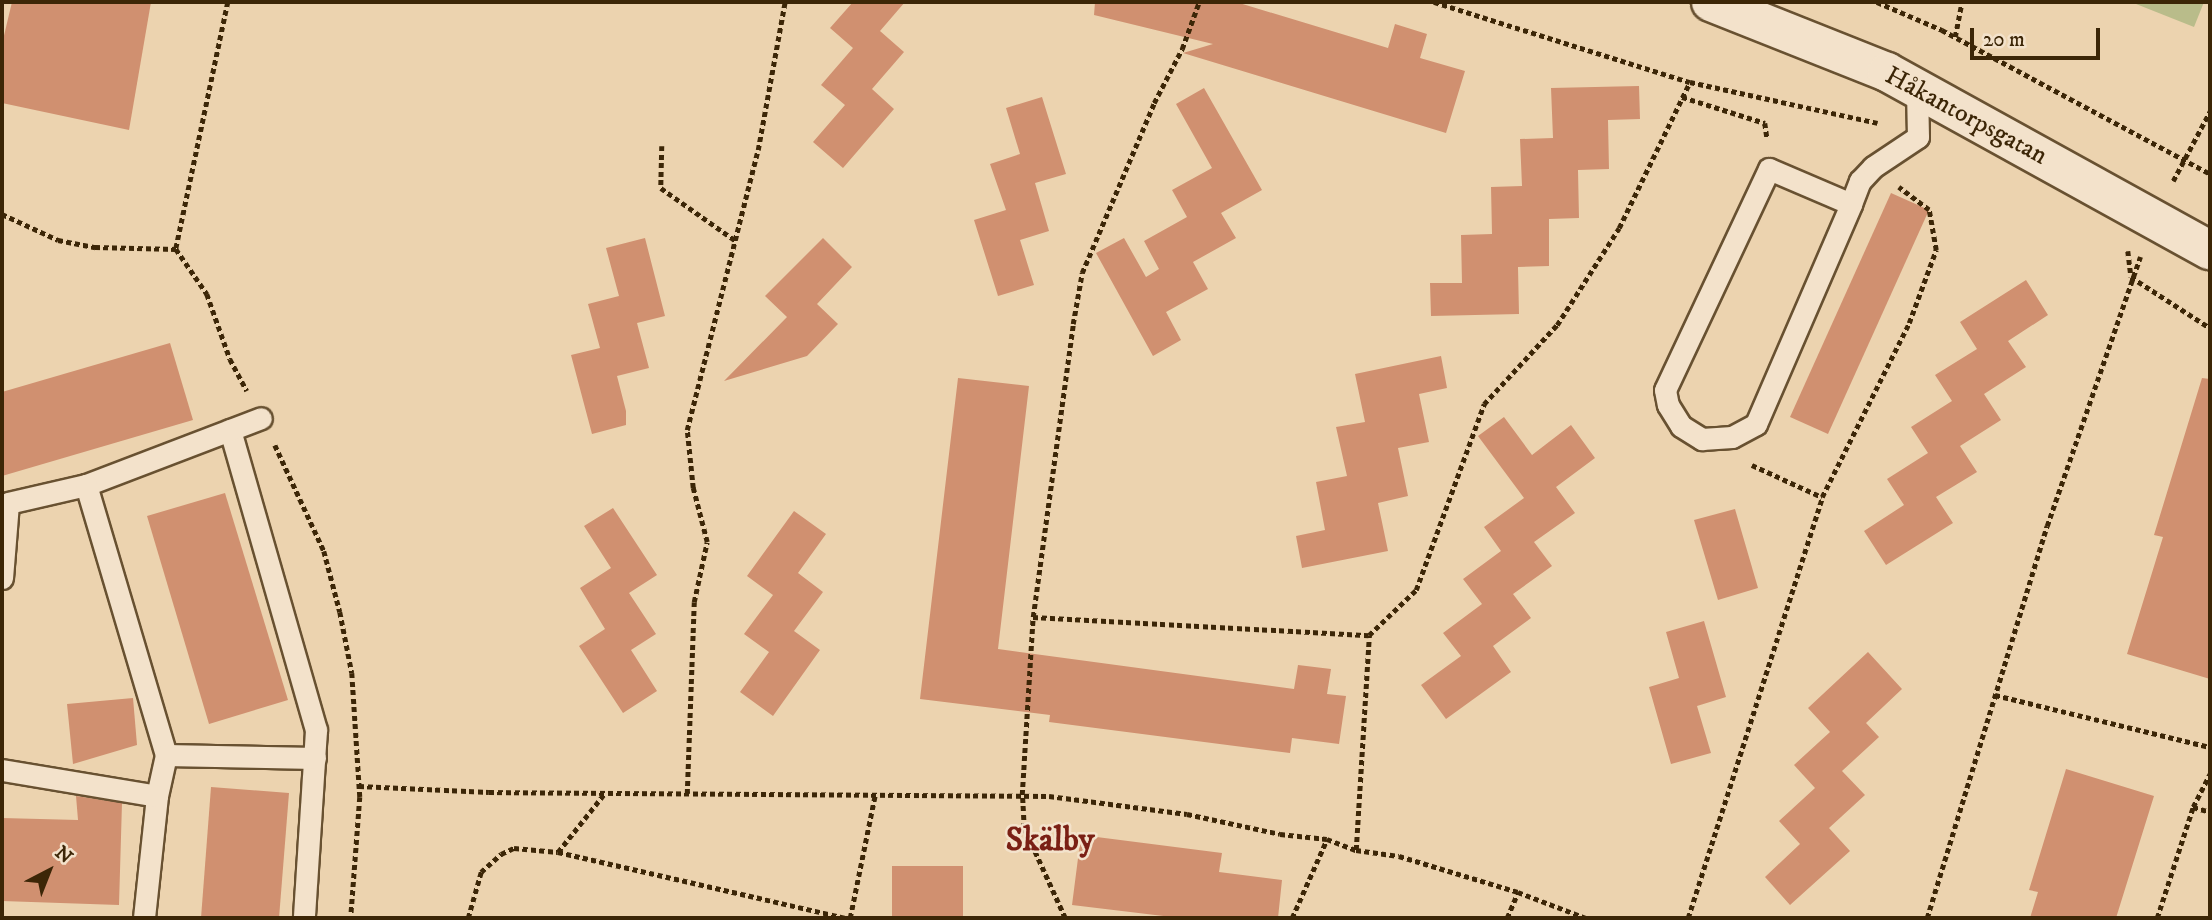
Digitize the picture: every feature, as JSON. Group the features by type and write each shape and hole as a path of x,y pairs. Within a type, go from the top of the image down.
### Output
{"street":[{"name":"Håkantorpsgatan","path":"1711,2 1887,72 2210,250"}],"lane":[{"path":"1851,204 1769,169 1665,390 1668,405 1681,426 1702,439 1732,437 1756,424 1851,204 1860,181 1873,167 1918,137 1917,89"},
{"path":"2,578 8,503 86,485 261,418"},
{"path":"230,430 316,730 304,918"},
{"path":"86,485 166,755 157,796 144,918"},
{"path":"166,755 315,758"},
{"path":"2,769 157,796"}],"path":[{"path":"228,2 176,249 207,294 230,359 295,484 324,551 340,612 352,673 359,786 351,918"},
{"path":"687,794 694,602 707,542 693,488 687,430 758,150 785,2"},
{"path":"1065,918 1024,828 1022,795 1032,617 1082,274 1154,103 1182,50 1199,2"},
{"path":"1434,2 1690,82 1746,96 1863,117 1918,137"},
{"path":"1877,2 1955,37 2210,174"},
{"path":"1955,37 1962,2"},
{"path":"1356,850 1369,635 1416,590 1484,404 1557,325 1619,228 1690,82"},
{"path":"1682,97 1765,123 1769,169"},
{"path":"2183,158 2210,111"},
{"path":"662,146 661,188 736,241"},
{"path":"1688,918 1822,497 1909,323 1936,250 1929,210 1896,185 1860,181"},
{"path":"2,214 58,240 95,247 176,249"},
{"path":"1927,918 2047,526 2131,277 2127,248"},
{"path":"2131,277 2210,328"},
{"path":"1732,437 1744,461 1822,497"},
{"path":"1032,617 1369,635"},
{"path":"1995,695 2210,747"},
{"path":"2157,918 2193,807 2210,774"},
{"path":"359,786 489,792 1049,796 1187,814 1280,834 1327,839 1356,850 1399,856 1518,892 1586,918"},
{"path":"558,852 605,793"},
{"path":"468,918 481,872 501,854 514,848 558,852 848,918 875,795"},
{"path":"2193,807 2210,812"},
{"path":"1292,918 1327,839"},
{"path":"1507,918 1518,892"}],"green space":[{"path":"2131,2 2204,2 2194,27"}],"building":[{"path":"12,2 151,2 129,130 2,103 2,44"},
{"path":"853,2 905,2 880,31 904,52 872,89 894,109 843,168 813,142 845,105 821,85 853,48 830,28"},
{"path":"1095,2 1236,2 1388,48 1395,24 1427,34 1420,58 1465,71 1446,133 1183,53 1213,44 1094,15"},
{"path":"1639,86 1640,119 1608,120 1609,169 1578,170 1579,218 1549,219 1549,266 1518,267 1519,314 1431,316 1430,283 1462,283 1461,235 1492,234 1491,187 1522,186 1520,139 1553,138 1551,88"},
{"path":"1204,88 1262,190 1221,213 1236,238 1193,262 1208,289 1166,312 1181,340 1153,356 1096,253 1124,238 1146,277 1159,269 1144,241 1187,217 1172,190 1212,168 1176,104"},
{"path":"1042,97 1066,174 1035,183 1049,231 1020,240 1034,285 998,296 974,220 1006,210 990,164 1020,154 1006,108"},
{"path":"1891,193 1929,210 1828,434 1790,417"},
{"path":"645,238 665,316 637,323 649,368 617,376 626,411 626,425 592,434 571,355 600,348 588,304 619,296 606,248"},
{"path":"823,238 852,267 817,304 838,324 807,356 724,381 787,317 765,296"},
{"path":"2026,280 2048,315 2008,341 2026,367 1984,394 2001,420 1960,446 1977,472 1936,497 1953,523 1886,565 1864,531 1904,505 1887,479 1928,453 1911,427 1952,401 1935,375 1977,349 1960,322"},
{"path":"170,343 193,420 2,476 2,392"},
{"path":"1441,356 1447,388 1419,394 1429,442 1398,448 1408,496 1378,503 1388,551 1302,568 1296,536 1325,530 1316,482 1347,476 1336,427 1365,422 1355,374"},
{"path":"958,378 1029,386 998,649 1294,689 1298,665 1331,669 1327,694 1346,696 1339,744 1292,738 1290,753 1049,722 1050,715 920,699"},
{"path":"2202,378 2210,379 2210,679 2127,654 2163,537 2154,535"},
{"path":"1504,417 1532,455 1571,425 1595,458 1556,487 1575,513 1534,542 1552,566 1513,594 1531,618 1493,646 1511,672 1446,719 1421,685 1461,656 1443,633 1482,604 1463,579 1501,551 1484,527 1524,498 1478,436"},
{"path":"225,493 288,700 209,724 147,516"},
{"path":"613,508 657,575 629,593 656,634 631,650 657,691 623,713 579,646 605,629 580,588 611,568 584,526"},
{"path":"1735,509 1758,588 1718,600 1694,520"},
{"path":"794,511 826,534 798,573 823,592 794,631 820,650 773,716 740,692 769,652 744,634 773,595 747,576"},
{"path":"1704,621 1726,697 1697,706 1711,753 1671,764 1649,687 1679,678 1666,632"},
{"path":"1868,652 1902,689 1866,723 1879,737 1842,771 1865,795 1829,828 1850,851 1790,905 1765,877 1800,844 1779,821 1815,788 1794,765 1830,732 1808,708"},
{"path":"133,698 137,745 73,764 67,704"},
{"path":"2066,769 2154,796 2116,918 2030,918 2038,892 2029,890"},
{"path":"211,787 289,793 279,918 201,918"},
{"path":"76,796 122,803 119,905 2,901 2,818 78,820"},
{"path":"1081,835 1222,853 1219,872 1282,880 1278,918 1180,918 1072,905"},
{"path":"892,866 963,866 963,918 892,918"}],"district":[{"name":"Skälby","path":"1050,841"}]}
